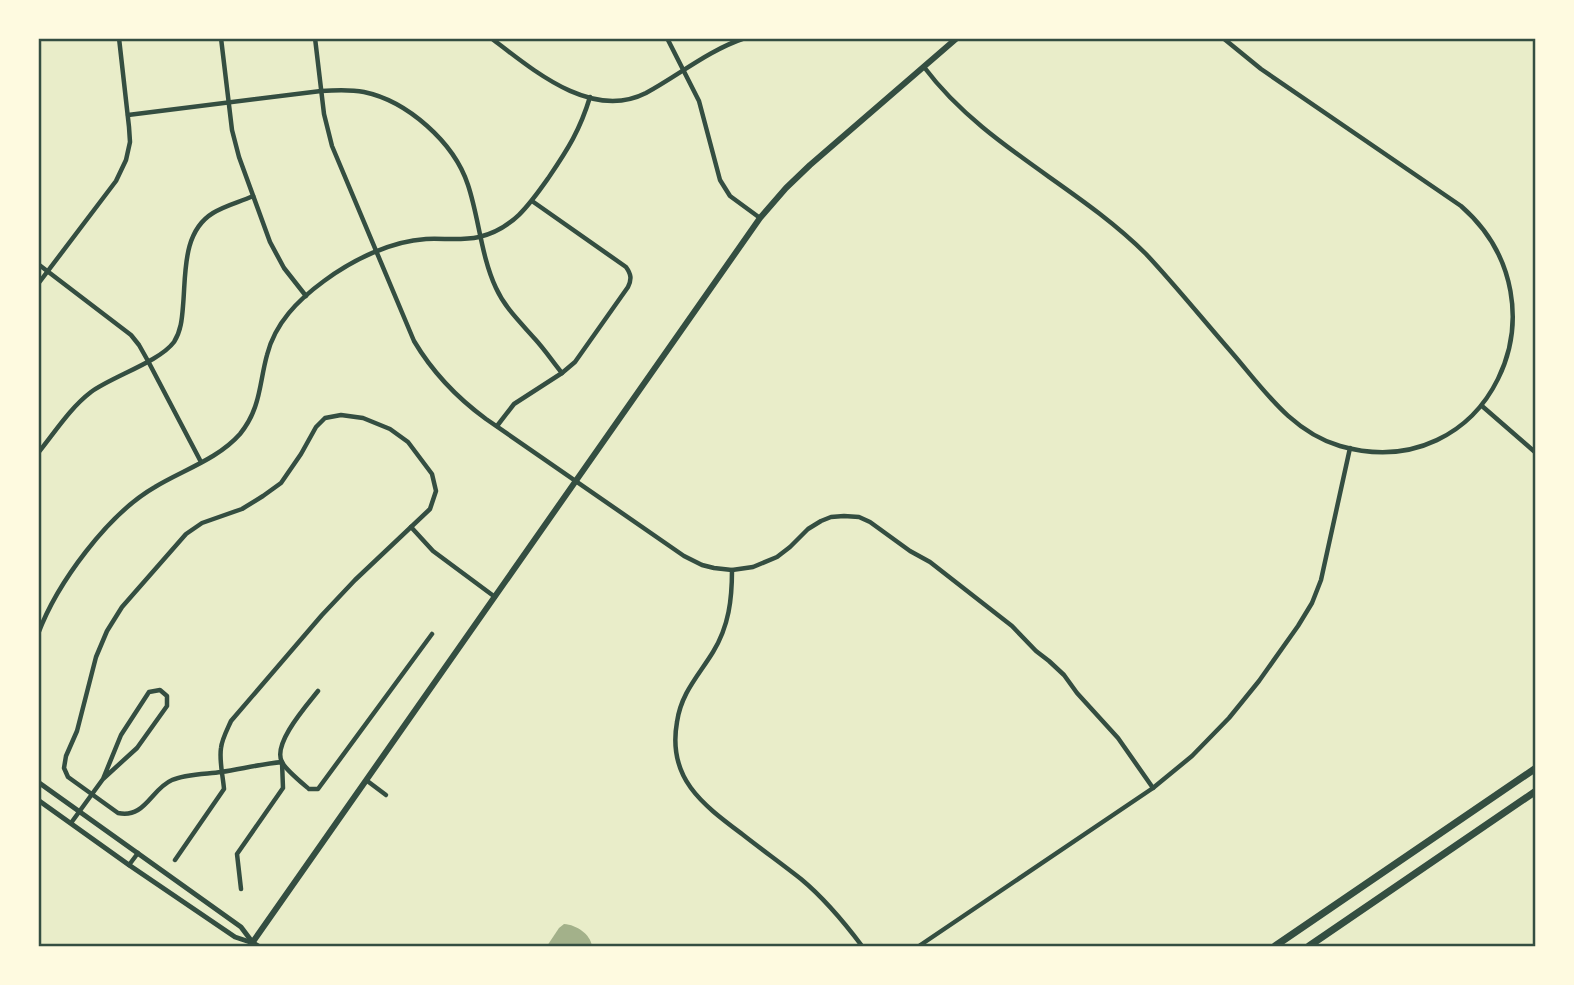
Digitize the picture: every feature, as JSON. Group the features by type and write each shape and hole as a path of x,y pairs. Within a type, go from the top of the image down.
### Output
{"highway":[{"path":"1275,947 1535,768"},
{"path":"1310,947 1535,791"}],"main road":[{"path":"253,945 760,218 810,165 957,38"}],"street":[{"path":"38,284 122,171 126,160 130,142 119,38"},
{"path":"221,38 236,145 270,242 279,260 306,296"},
{"path":"315,38 324,114 332,146 405,324 421,354 446,386 496,426 684,556 707,566 732,570 752,567 776,557 821,521 844,516 859,517 870,522 930,562 1012,626 1064,675 1118,738 1153,788"},
{"path":"491,38 544,78 572,92 606,100 629,99 647,92 717,50 745,38"},
{"path":"667,38 699,101 720,180 730,196 760,218"},
{"path":"924,67 977,124 1095,209 1145,253 1270,398 1316,437 1350,448 1383,452 1402,450 1433,441 1458,428 1495,390 1511,352 1516,307 1506,262 1496,243 1461,206 1261,69 1223,38"},
{"path":"128,115 321,91 352,90 377,95 402,108 430,129 449,149 461,168 468,185 492,280 502,299 562,373"},
{"path":"38,634 60,589 117,515 154,487 220,452 232,443 247,424 259,397 266,356 275,333 287,314 324,280 375,253 417,240 467,239 499,230 510,223 532,201 570,146 579,130 590,97"},
{"path":"38,453 81,401 104,384 166,350 175,340 180,328 188,250 194,233 216,211 253,196"},
{"path":"496,426 514,404 569,368 628,288 631,276 626,267 532,201"},
{"path":"38,264 123,327 139,345 201,462"},
{"path":"1482,405 1535,453"},
{"path":"175,860 224,789 222,772 220,750 231,721 321,615 430,509 436,491 432,474 408,442 390,429 363,418 341,415 325,418 316,427 281,483 242,509 202,523 186,534 122,607 107,631 96,657 77,731 64,768 68,777 91,795 118,813 127,815 137,811 163,785 173,779 222,772 282,762"},
{"path":"919,947 1153,788 1192,756 1229,718 1259,681 1308,611 1321,580 1350,448"},
{"path":"411,527 433,551 496,597"},
{"path":"732,570 730,605 725,627 712,653 690,685 678,711 675,739 681,769 703,804 821,897 862,947"},
{"path":"282,762 309,789 318,789 432,634"},
{"path":"71,823 103,779 137,748 167,706 167,696 160,690 149,692 121,735 103,779"},
{"path":"241,889 237,854 283,788 279,752 285,736 318,691"},
{"path":"366,780 386,795"},
{"path":"38,782 242,927 253,945"},
{"path":"38,800 235,937 253,945"},
{"path":"129,865 138,853"}],"shaded area":[{"path":"564,924 582,931 592,946 547,946"}]}
